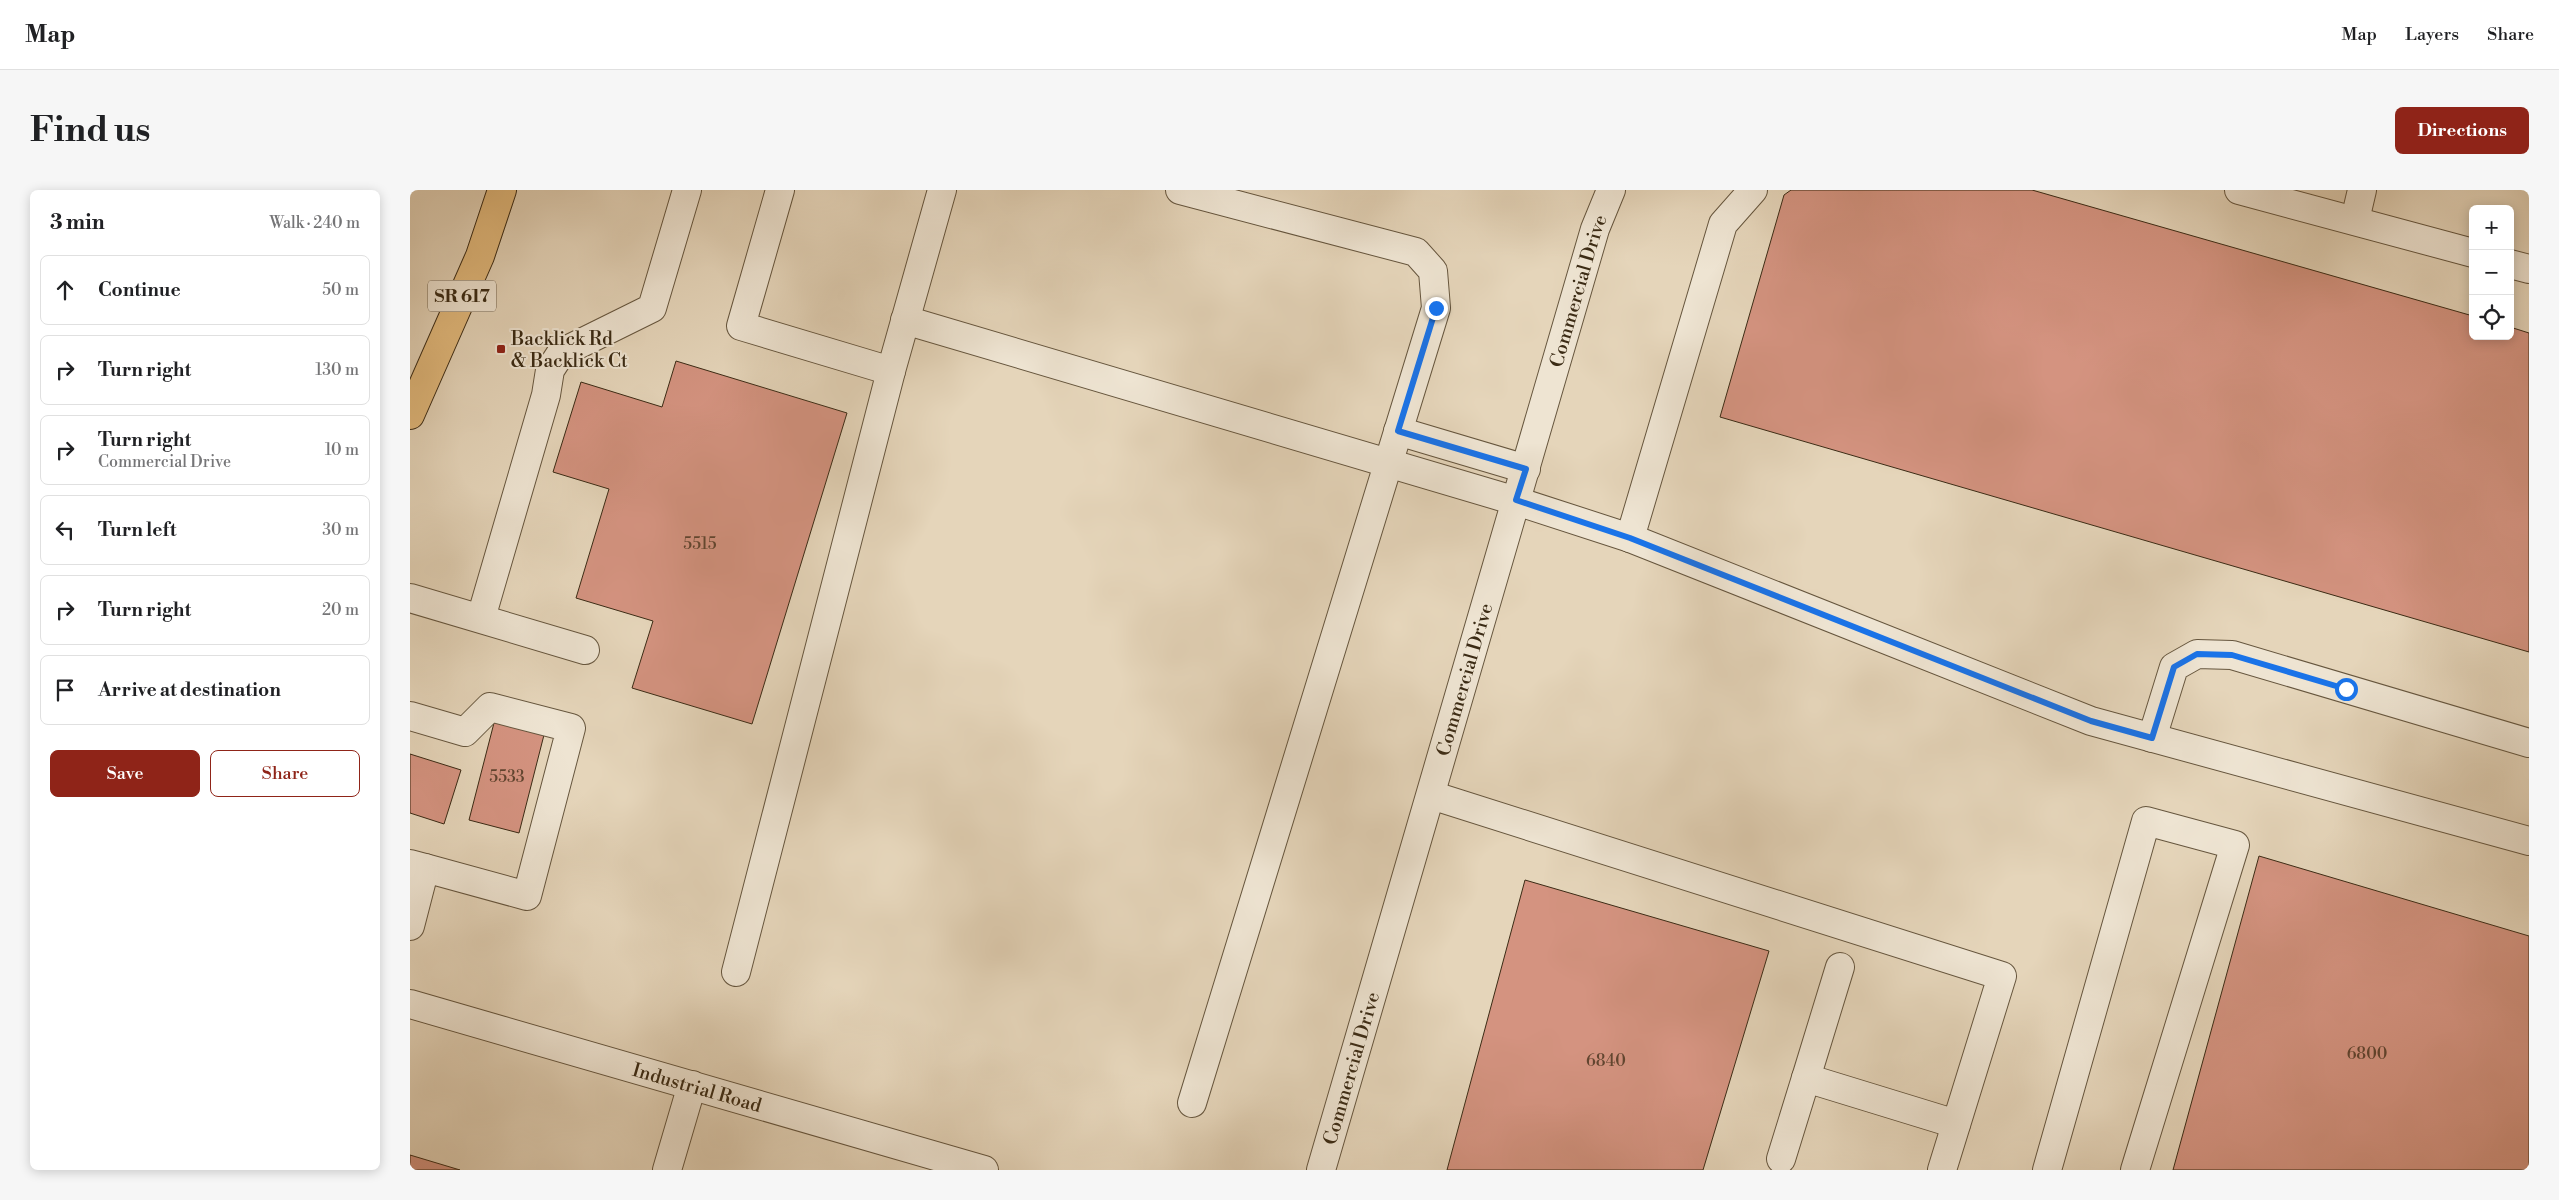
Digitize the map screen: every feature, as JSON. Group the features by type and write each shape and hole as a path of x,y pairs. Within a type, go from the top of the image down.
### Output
{"main road":[{"name":"SR 617","path":"410,415 480,256 502,190"}],"street":[{"path":"481,618 546,395 550,370 560,353 652,308 687,190"},
{"path":"780,190 741,326 892,371"},
{"path":"736,972 905,320 942,190"},
{"path":"1180,190 1416,252 1433,271 1436,308 1192,1104"},
{"name":"Commercial Drive","path":"1322,1170 1595,229 1611,190"},
{"path":"1630,538 1723,224 1753,190"},
{"path":"2239,190 2469,252"},
{"path":"2355,220 2362,190"},
{"path":"2514,265 2529,270"},
{"path":"905,320 1388,464 1516,500 1630,538 2091,721 2529,841"},
{"path":"1398,431 1526,469"},
{"path":"410,598 585,650"},
{"path":"2152,738 2174,667 2197,654 2232,655 2529,742"},
{"path":"410,716 465,732 490,707 572,728 527,896 417,866 410,926"},
{"path":"1431,795 2002,976 1942,1170"},
{"path":"2047,1170 2146,821 2235,845 2135,1170"},
{"path":"1781,1159 1840,967"},
{"name":"Industrial Road","path":"410,1004 984,1170"},
{"path":"1806,1078 1956,1124"},
{"path":"668,1170 692,1085"}],"building":[{"path":"1791,190 2032,190 2469,315 2469,340 2514,340 2514,328 2529,333 2529,652 1720,417 1784,195"},
{"path":"676,361 847,413 752,724 632,688 653,621 576,598 609,489 553,472 581,382 662,407"},
{"path":"495,719 545,731 519,833 469,820"},
{"path":"410,754 461,770 444,824 410,813"},
{"path":"2259,856 2529,936 2529,1170 2173,1170"},
{"path":"1525,880 1769,951 1703,1170 1447,1170"},
{"path":"410,1155 460,1170 410,1170"}],"place":[{"name":"Backlick Rd & Backlick Ct","path":"501,349"}],"route":[{"path":"1436,308 1398,431 1526,469 1516,500 1630,538 2091,721 2152,738 2174,667 2197,654 2232,655 2346,689"}]}
